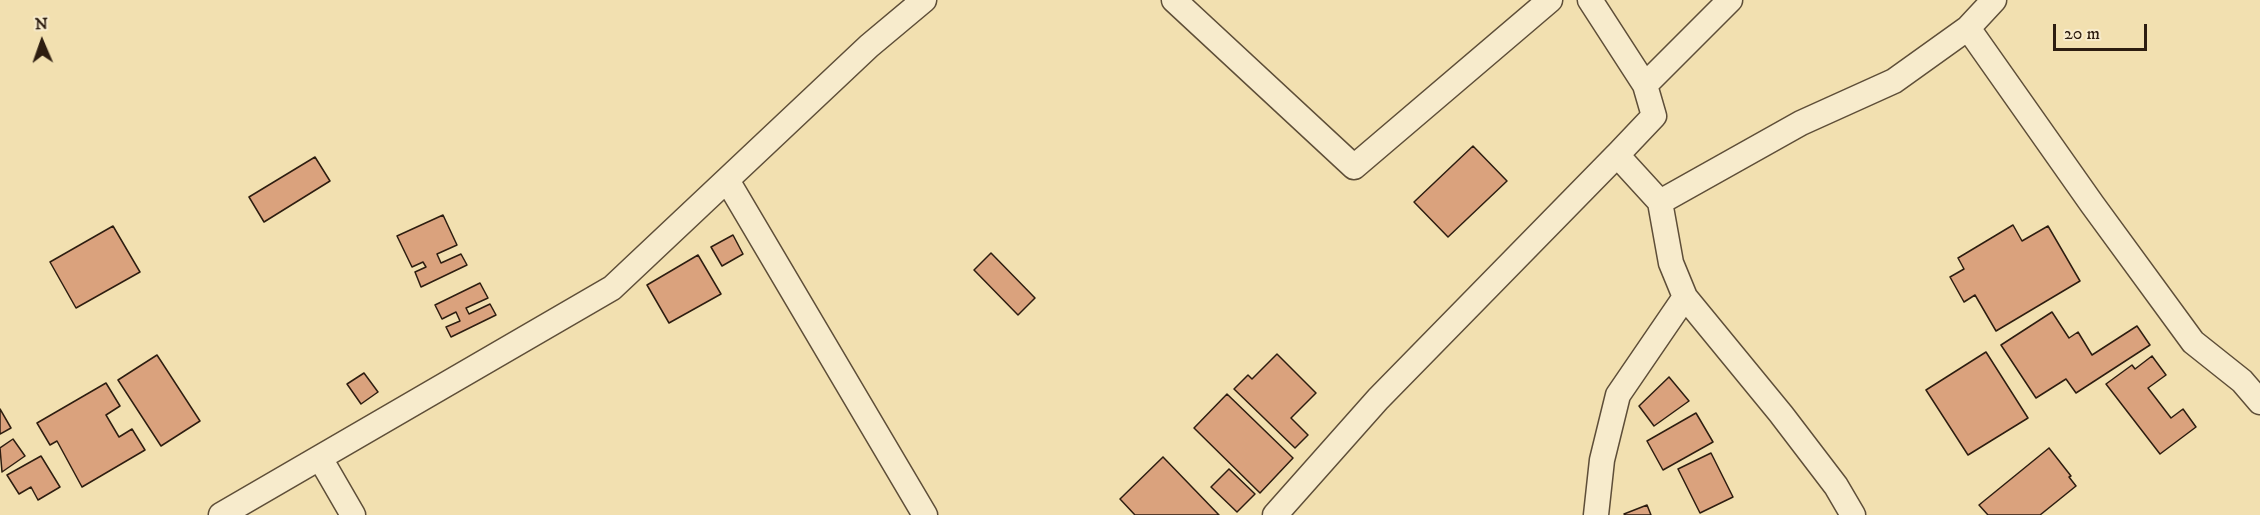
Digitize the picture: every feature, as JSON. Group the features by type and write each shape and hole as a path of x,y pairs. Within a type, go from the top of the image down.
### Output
{"street":[{"path":"222,515 612,288 869,46 924,0"},
{"path":"1174,0 1354,167 1550,0"},
{"path":"1275,515 1378,399 1653,116 1645,85 1590,0"},
{"path":"1645,85 1730,0"},
{"path":"1660,202 1801,123 1894,81 1968,28 1995,0"},
{"path":"1968,28 2193,342 2242,381 2260,402"},
{"path":"1617,154 1660,202 1669,255 1685,297 1802,441 1836,486 1853,515"},
{"path":"727,180 925,515"},
{"path":"1596,515 1602,460 1618,395 1685,297"},
{"path":"320,458 353,515"}],"building":[{"path":"1473,146 1507,181 1448,237 1414,202"},
{"path":"315,157 330,181 264,222 249,197"},
{"path":"443,215 457,245 437,254 441,263 461,254 467,265 421,287 415,272 426,267 423,262 412,267 397,236"},
{"path":"2013,225 2022,241 2048,226 2080,281 1996,331 1975,295 1964,302 1950,277 1964,269 1958,258"},
{"path":"113,226 140,272 76,308 50,262"},
{"path":"733,235 743,254 722,266 711,247"},
{"path":"991,253 1035,298 1018,315 974,270"},
{"path":"698,255 721,294 669,323 647,285"},
{"path":"480,283 488,298 466,308 469,314 490,304 496,315 451,337 446,327 460,321 456,312 442,319 435,305"},
{"path":"2052,312 2069,338 2078,332 2092,355 2137,326 2150,345 2076,393 2066,379 2036,398 2001,345"},
{"path":"1986,352 2028,418 1968,455 1926,390"},
{"path":"1277,354 1316,393 1291,418 1308,435 1295,448 1234,389 1248,375 1252,379"},
{"path":"157,355 200,421 161,446 118,380"},
{"path":"2152,356 2166,375 2148,388 2171,418 2183,409 2196,427 2160,454 2106,384 2132,365 2135,369"},
{"path":"364,373 378,392 361,404 347,384"},
{"path":"1669,377 1689,401 1654,426 1639,406"},
{"path":"106,383 120,406 106,415 119,437 132,429 145,450 82,487 57,441 50,445 37,423"},
{"path":"1227,394 1293,458 1260,493 1194,428"},
{"path":"0,409 11,428 0,434"},
{"path":"1696,413 1713,442 1663,470 1647,441"},
{"path":"13,439 25,456 2,472 0,448"},
{"path":"2049,448 2076,486 2040,515 1988,515 1979,505"},
{"path":"1711,453 1733,497 1700,513 1678,469"},
{"path":"41,456 60,487 38,500 31,487 19,494 7,475"},
{"path":"1163,457 1219,515 1135,515 1120,499"},
{"path":"1229,469 1255,494 1237,512 1211,487"},
{"path":"1647,505 1651,515 1624,514"}]}
